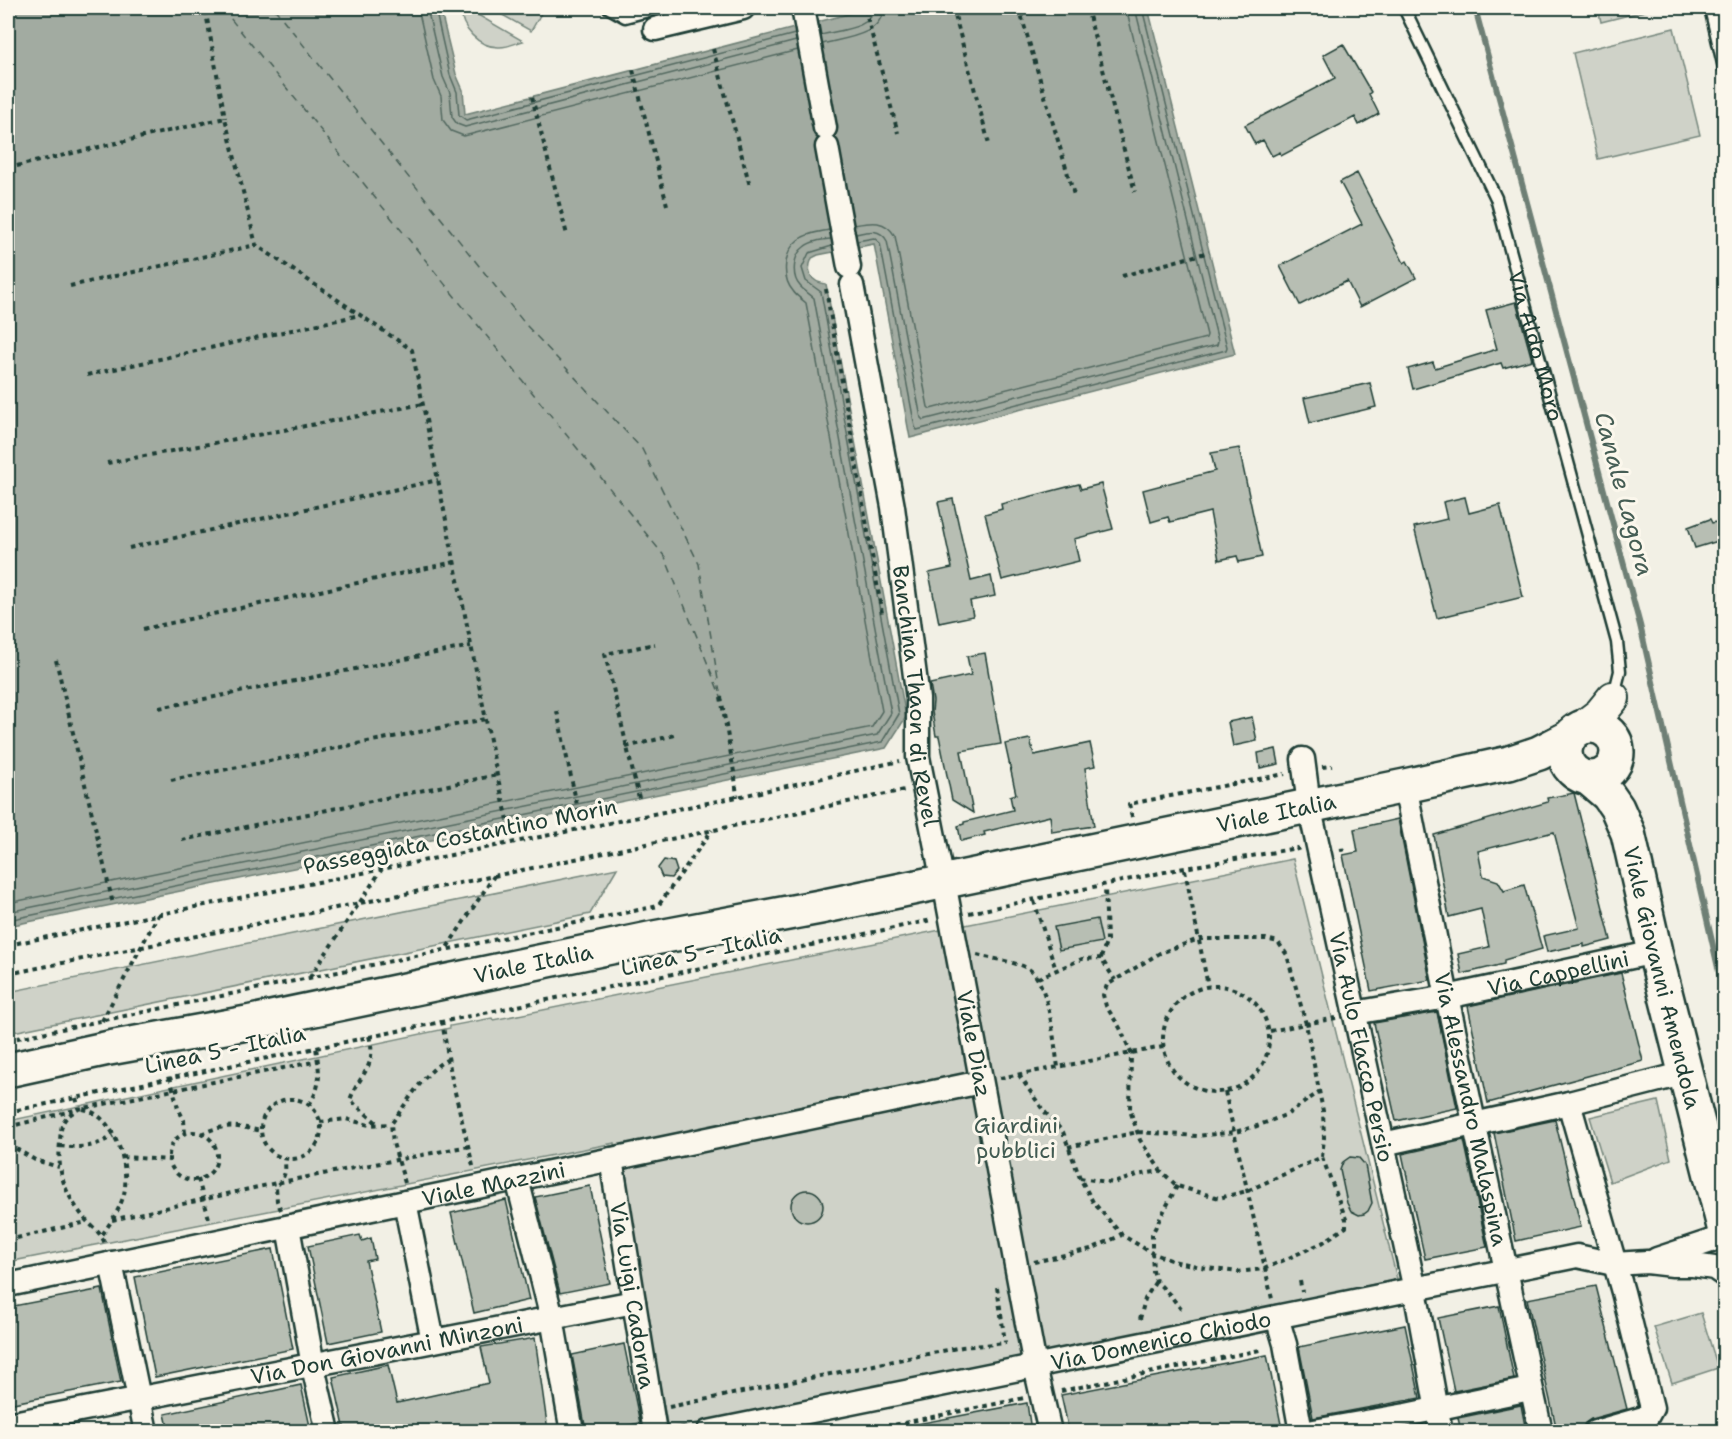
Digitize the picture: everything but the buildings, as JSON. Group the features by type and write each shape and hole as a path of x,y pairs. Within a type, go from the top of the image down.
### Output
{"main road":[{"name":"Viale Italia","path":"8,1070 654,938 820,907 844,920 942,907 1023,882 1044,861 1509,764 1539,753 1590,751"},
{"name":"Viale Giovanni Amendola","path":"1590,751 1624,796 1628,833 1655,952 1725,1227"},
{"name":"Viale Italia","path":"8,1081 51,1079 114,1068 186,1048 247,1023"}],"street":[{"path":"658,18 742,8"},
{"name":"Banchina Thaon di Revel","path":"803,8 892,507 918,699 918,757 942,907"},
{"name":"Via Aldo Moro","path":"1590,751 1609,719 1613,698"},
{"name":"Via Aulo Flacco Persio","path":"1303,765 1309,805 1415,1290 1441,1431"},
{"name":"Via Alessandro Malaspina","path":"1405,786 1447,997 1530,1389 1541,1431"},
{"name":"Viale Diaz","path":"942,907 956,950 1035,1366 1050,1431"},
{"name":"Via Cappellini","path":"1354,1014 1447,997 1655,952"},
{"path":"1383,1144 1569,1103 1686,1073"},
{"name":"Viale Mazzini","path":"11,1284 517,1179 612,1169 981,1082"},
{"path":"1569,1103 1652,1408 1647,1417 1595,1431"},
{"name":"Via Luigi Cadorna","path":"612,1169 653,1421"},
{"path":"517,1179 552,1318 572,1431"},
{"path":"408,1202 433,1341"},
{"path":"288,1227 313,1365 328,1431"},
{"path":"1647,1262 1711,1241 1725,1233"},
{"name":"Via Domenico Chiodo","path":"708,1431 801,1422 1035,1366 1577,1256 1614,1264 1647,1262"},
{"path":"1647,1262 1714,1268 1725,1275"},
{"path":"111,1263 146,1431"},
{"name":"Via Don Giovanni Minzoni","path":"8,1424 634,1302"},
{"path":"1277,1317 1285,1344 1301,1431"},
{"path":"1308,1431 1406,1415 1530,1389"}],"lane":[{"path":"609,8 625,17 658,18"},
{"name":"Via Aldo Moro","path":"1404,8 1496,198 1617,642 1620,671 1613,698"},
{"path":"1710,8 1725,68"}],"path":[{"path":"196,8 206,13 225,118 256,245 412,350 497,775 509,824"},
{"path":"953,8 988,144"},
{"path":"1019,8 1074,195"},
{"path":"1087,8 1135,192"},
{"path":"865,9 898,134"},
{"path":"714,49 750,186"},
{"path":"633,70 667,205"},
{"path":"532,97 567,235"},
{"path":"8,168 225,118"},
{"path":"70,286 256,245"},
{"path":"1122,276 1209,252"},
{"path":"826,289 882,614"},
{"path":"87,375 361,315"},
{"path":"107,463 423,404"},
{"path":"129,548 438,480"},
{"path":"142,629 455,562"},
{"path":"639,798 605,654 655,644"},
{"path":"159,708 471,646"},
{"path":"56,660 113,904"},
{"path":"721,697 737,797"},
{"path":"557,711 578,810"},
{"path":"171,780 486,719"},
{"path":"626,747 675,735"},
{"name":"Passeggiata Costantino Morin","path":"8,945 737,797 918,757"},
{"name":"Viale Italia","path":"1125,823 1132,821 1129,804 1303,765 1332,766"},
{"path":"182,840 497,775"},
{"path":"494,876 924,786"},
{"path":"8,1040 658,906 712,830"},
{"name":"Linea 5 - Italia","path":"8,1112 442,1021 942,907 1297,849 1185,870"},
{"path":"309,977 382,869"},
{"path":"942,907 1034,901 1185,870 1208,986"},
{"name":"Passeggiata Costantino Morin","path":"8,974 494,876"},
{"name":"Passeggiata Costantino Morin","path":"445,949 494,876"},
{"path":"1101,958 1107,940 1105,886"},
{"path":"1034,901 1056,970"},
{"path":"102,1021 159,914"},
{"path":"1019,1075 1043,1110 1063,1132 1080,1178 1094,1202 1122,1235 1152,1253 1173,1261 1238,1272 1264,1269 1322,1243 1346,1227 1346,1219 1322,1157 1323,1111 1306,1024 1287,955 1278,942 1266,939 1199,939 1160,953 1107,985 1103,995 1106,1006 1120,1028 1131,1053 1130,1110 1140,1140 1161,1171 1178,1186 1219,1197 1247,1191 1322,1157"},
{"path":"956,950 1025,967 1038,978 1046,1005 1058,1067"},
{"path":"1038,978 1082,959 1101,958"},
{"path":"1101,958 1115,980"},
{"path":"1208,986 1225,986 1241,992 1255,1002 1270,1031 1269,1049 1254,1077 1225,1092 1208,1092 1178,1077 1168,1063 1163,1047 1163,1030 1169,1014 1179,1001 1192,991 1208,986"},
{"path":"1270,1031 1354,1014"},
{"path":"442,1021 452,1080 477,1188"},
{"path":"369,1036 372,1053 367,1072 354,1088 350,1100 378,1125"},
{"path":"309,1105 320,1083 316,1047"},
{"path":"981,1082 1163,1047"},
{"path":"408,1202 391,1124 415,1089 442,1062 449,1059"},
{"path":"8,1127 79,1108 318,1061"},
{"path":"170,1077 178,1108 184,1120 185,1134"},
{"path":"1225,1092 1269,1288"},
{"path":"1068,1147 1138,1132 1197,1136 1235,1132 1288,1114 1319,1092"},
{"path":"76,1098 79,1108"},
{"path":"290,1099 309,1105 316,1113 321,1132 312,1151 294,1159 284,1158 268,1148 261,1131 266,1113 280,1101 290,1099"},
{"path":"102,1235 121,1204 126,1178 122,1157 113,1136 98,1114 79,1108 66,1116 61,1127 59,1167 65,1190 87,1222 102,1235 111,1263"},
{"path":"320,1122 346,1119 378,1125 391,1124"},
{"path":"201,1134 214,1144 217,1159 211,1172 198,1179 184,1178 172,1167 170,1160 173,1144 185,1134 201,1134 230,1125 261,1131"},
{"path":"60,1146 87,1148 113,1136"},
{"path":"8,1144 35,1160 59,1167"},
{"path":"112,1220 282,1181 469,1146"},
{"path":"122,1157 170,1160"},
{"path":"284,1158 286,1168 282,1181 276,1186 277,1201 288,1227"},
{"path":"1080,1178 1114,1183 1137,1175 1161,1171"},
{"path":"198,1179 205,1200"},
{"path":"1178,1186 1152,1234 1152,1253 1156,1281 1170,1295 1180,1310"},
{"path":"9,1240 87,1222"},
{"path":"8,1223 11,1284"},
{"path":"1016,1265 1091,1249 1122,1235"},
{"path":"1140,1319 1145,1299 1156,1281"},
{"path":"1300,1281 1302,1296"},
{"path":"653,1421 962,1347 1005,1342 1014,1349"}],"green space":[{"path":"461,8 466,8 523,41 503,47 485,44 467,29"},
{"path":"490,8 538,8 543,10 531,31"},
{"path":"1598,8 1653,8 1653,9 1601,22"},
{"path":"1674,28 1700,135 1598,159 1573,53"},
{"name":"Giardini pubblici","path":"1293,859 1397,1279 1262,1310 668,1429 615,1143 8,1262 8,1121 450,1028 450,1026 492,1018 493,1020"},
{"path":"617,868 590,914 8,1033 8,992"},
{"path":"1658,1101 1671,1159 1610,1182 1590,1117"},
{"path":"1701,1313 1718,1368 1672,1383 1654,1327"}],"water":[{"path":"8,8 440,8 456,74 463,90 465,114 871,8 1148,8 1235,354 910,438 874,244 818,255 812,258 809,268 813,279 826,284 906,717 886,748 8,926"}],"waterway":[{"name":"Canale Lagora","path":"1475,8 1640,625 1724,994"}],"ferry route":[{"path":"222,8 665,557 721,697"},
{"path":"274,8 526,325 642,449 699,564 720,692"}]}
